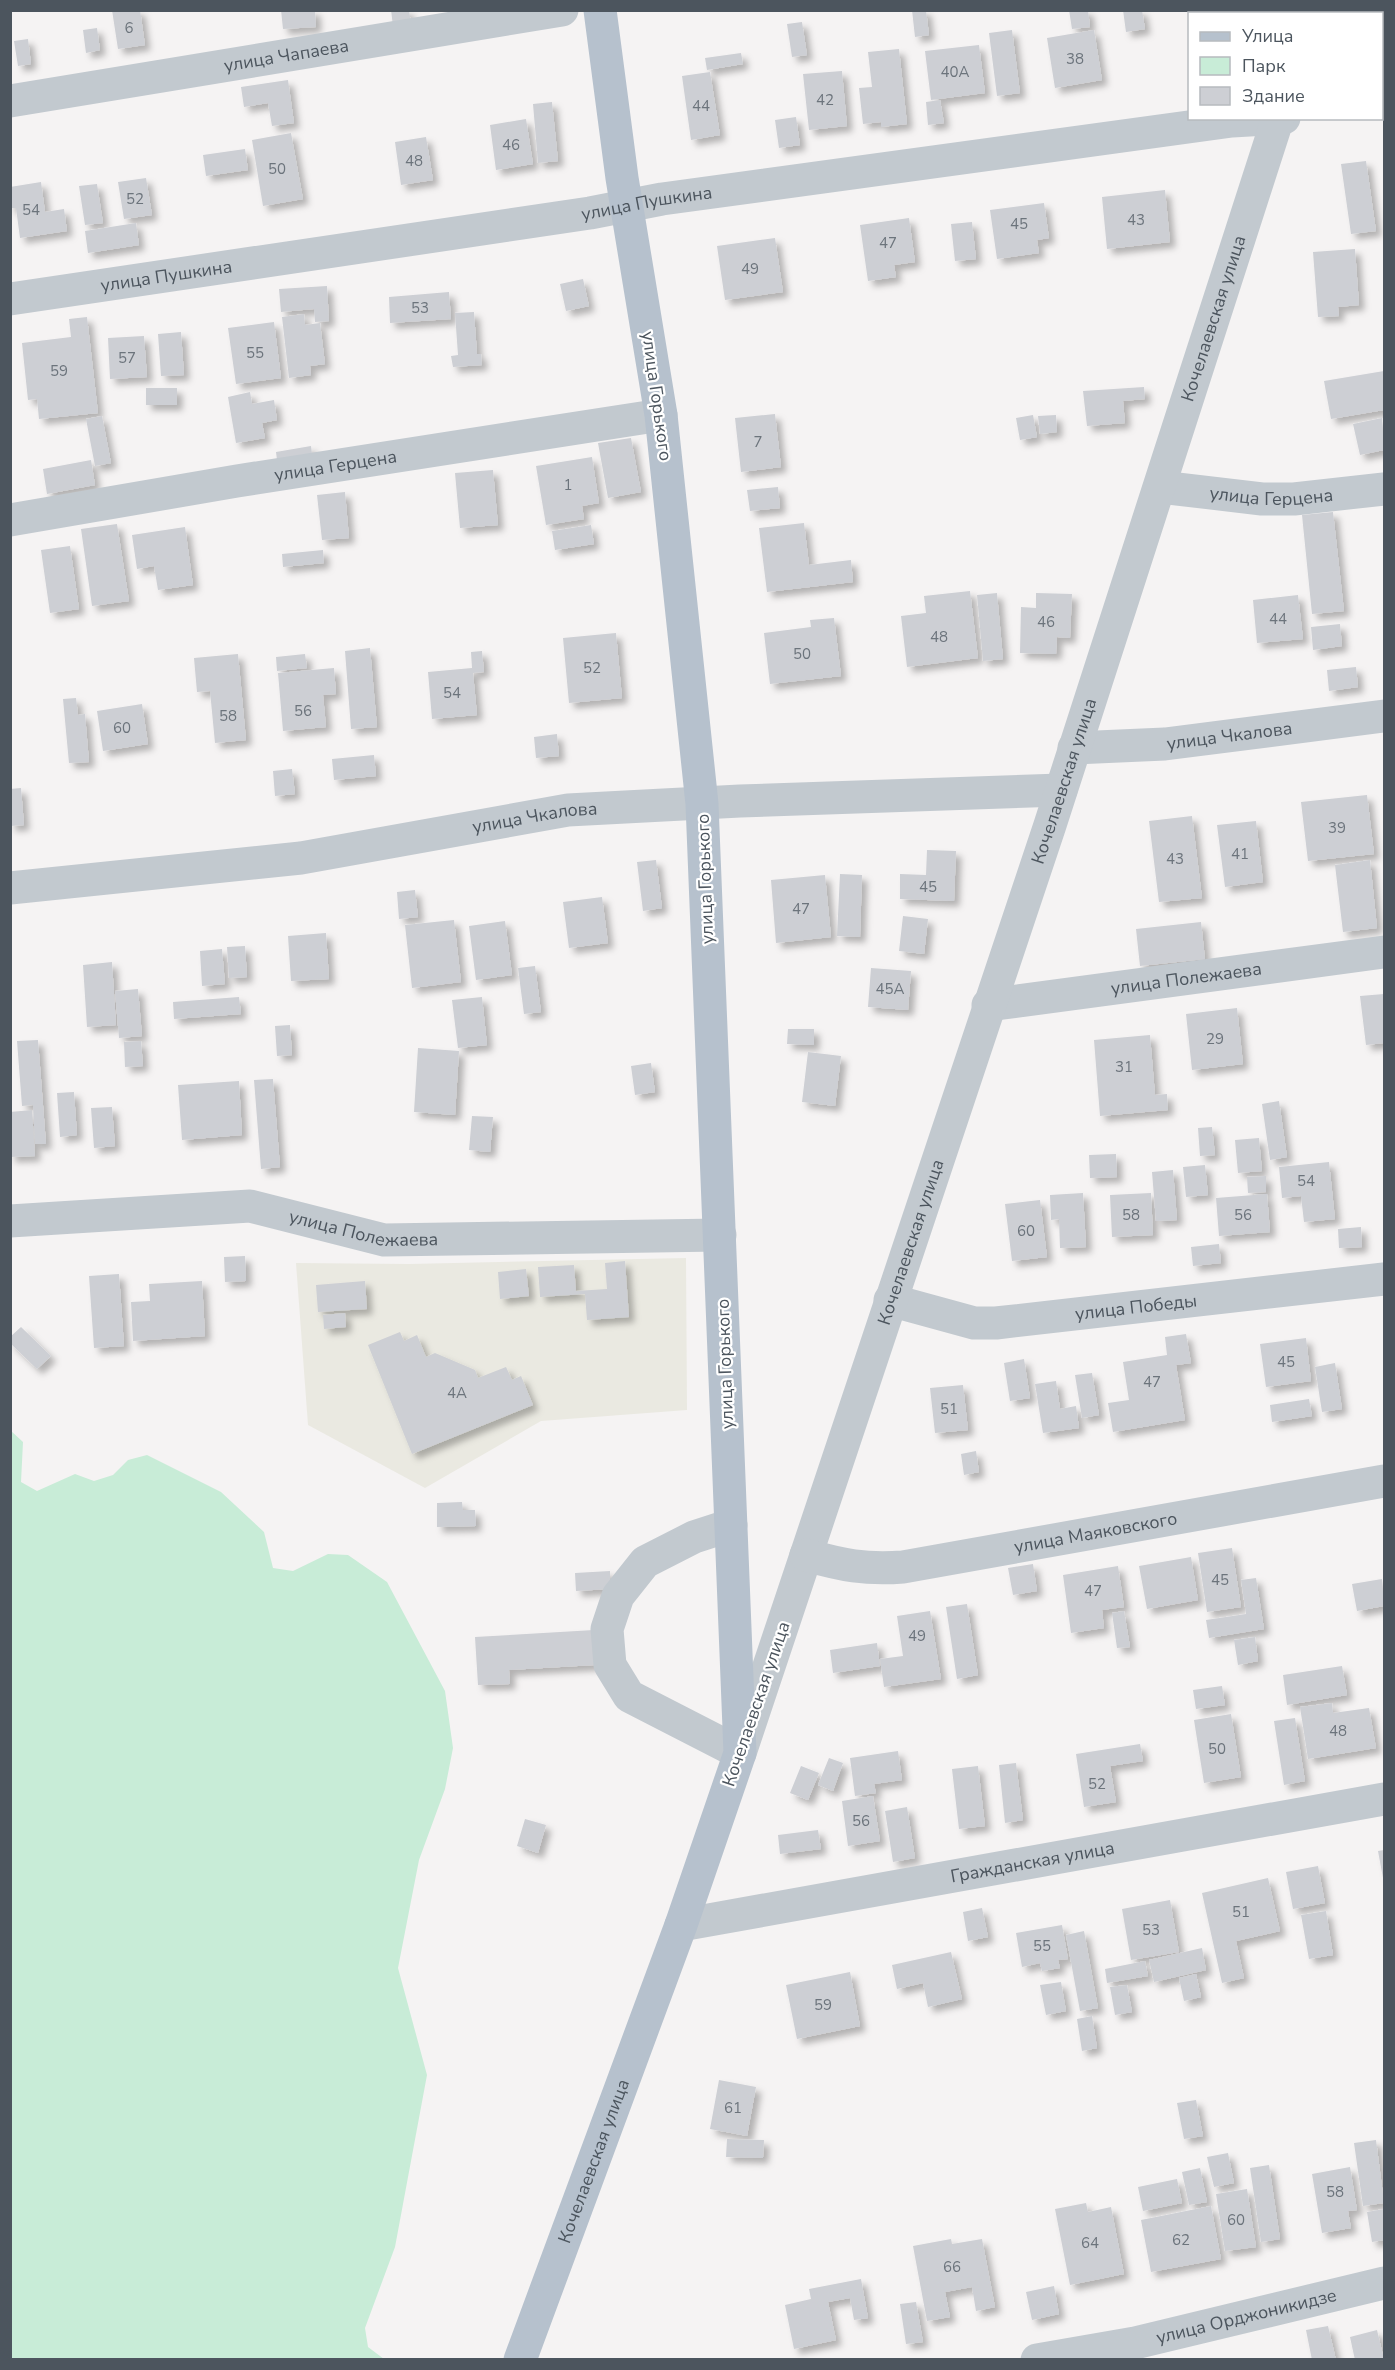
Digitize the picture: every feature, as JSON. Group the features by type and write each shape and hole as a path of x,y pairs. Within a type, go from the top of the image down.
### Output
{"main road":[{"name":"улица Горького","path":"600,10 627,205 662,415 702,804 740,1753"},
{"name":"Кочелаевская улица","path":"520,2360 681,1925 740,1753"}],"street":[{"name":"улица Чапаева","path":"10,101 562,10"},
{"name":"улица Пушкина","path":"10,299 590,213 627,205 1232,121 1256,120"},
{"name":"Кочелаевская улица","path":"740,1753 1061,790 1280,120"},
{"name":"улица Герцена","path":"10,520 237,481 662,415"},
{"name":"улица Герцена","path":"1160,487 1262,499 1294,499 1384,489"},
{"name":"улица Чкалова","path":"1074,748 1166,744 1384,716"},
{"name":"улица Чкалова","path":"10,888 301,858 568,810 740,801 1061,790"},
{"name":"улица Полежаева","path":"988,1005 1384,952"},
{"name":"улица Полежаева","path":"10,1221 250,1206 384,1240 720,1235"},
{"name":"улица Победы","path":"890,1300 974,1323 996,1323 1384,1279"},
{"name":"улица Маяковского","path":"806,1555 848,1567 876,1569 903,1567 1384,1481"},
{"path":"731,1525 694,1537 645,1562 618,1596 607,1629 610,1665 629,1696 740,1753"},
{"name":"Гражданская улица","path":"681,1925 1384,1799"},
{"name":"улица Орджоникидзе","path":"1037,2360 1135,2343 1384,2283"},
{"path":"528,2360 533,2322"}],"shaded area":[{"path":"686,1258 687,1410 541,1421 425,1488 308,1425 296,1263 409,1264"}],"green space":[{"path":"10,1430 23,1442 21,1482 37,1491 75,1474 94,1481 113,1475 128,1460 147,1455 221,1492 264,1532 273,1568 293,1571 328,1554 348,1555 387,1582 445,1691 453,1748 445,1789 419,1860 398,1968 427,2075 395,2247 365,2328 368,2347 384,2359 11,2359"}],"building":[{"path":"112,10 140,10 145,45 118,49"},
{"path":"281,10 315,10 316,27 283,29"},
{"path":"391,10 409,10 411,24 393,26"},
{"path":"912,10 926,10 929,35 915,37"},
{"path":"1069,10 1088,10 1090,27 1072,29"},
{"path":"1123,10 1142,10 1145,29 1126,32"},
{"path":"1191,10 1241,10 1242,12 1192,12"},
{"path":"802,22 807,55 792,57 787,24"},
{"path":"97,28 100,50 86,53 83,30"},
{"path":"1012,30 1020,93 997,96 989,33"},
{"path":"1094,30 1102,80 1055,88 1047,38"},
{"path":"28,39 31,64 18,66 14,41"},
{"path":"979,45 985,93 931,100 925,51"},
{"path":"899,49 907,124 881,127 881,122 863,124 859,88 872,87 868,52"},
{"path":"741,53 743,64 707,70 705,58"},
{"path":"842,71 847,126 809,130 803,74"},
{"path":"710,72 720,135 691,140 682,76"},
{"path":"288,80 294,123 272,126 268,103 244,107 241,87"},
{"path":"940,100 944,123 928,125 926,102"},
{"path":"552,102 558,161 538,163 533,104"},
{"path":"796,117 800,145 779,148 775,120"},
{"path":"526,119 533,164 496,170 490,125"},
{"path":"291,133 303,199 263,206 252,140"},
{"path":"426,137 433,180 401,185 395,142"},
{"path":"245,149 248,170 206,176 203,155"},
{"path":"1366,161 1376,231 1351,234 1341,164"},
{"path":"146,178 152,215 124,219 118,182"},
{"path":"41,182 45,212 64,209 67,231 20,238 16,208 10,208 10,187"},
{"path":"97,184 103,223 85,225 79,186"},
{"path":"1165,190 1170,242 1107,249 1102,197"},
{"path":"1044,203 1049,238 1037,240 1039,253 997,259 990,210"},
{"path":"909,218 915,262 894,265 896,277 868,281 860,225"},
{"path":"972,222 976,259 955,261 951,224"},
{"path":"136,223 139,245 88,253 85,231"},
{"path":"775,238 783,292 725,300 717,246"},
{"path":"1355,249 1359,305 1338,307 1339,316 1318,317 1313,252"},
{"path":"583,279 589,306 566,311 560,284"},
{"path":"327,286 329,321 315,322 314,309 281,312 279,289"},
{"path":"449,292 451,319 390,323 389,297"},
{"path":"474,312 477,354 481,354 482,365 453,367 451,356 458,355 455,313"},
{"path":"304,314 305,325 320,323 325,364 310,366 311,375 289,378 282,317"},
{"path":"87,317 98,413 39,419 37,399 28,400 22,343 71,337 69,319"},
{"path":"274,322 281,378 236,384 228,328"},
{"path":"181,332 184,375 161,376 158,334"},
{"path":"144,336 147,377 110,379 108,338"},
{"path":"1384,371 1384,410 1331,419 1324,381"},
{"path":"1144,387 1145,399 1123,401 1125,423 1087,426 1083,391"},
{"path":"146,388 177,388 177,405 146,405"},
{"path":"250,392 252,404 274,400 277,420 262,423 265,438 236,443 228,397"},
{"path":"775,414 781,467 741,472 735,418"},
{"path":"1033,415 1037,437 1020,440 1016,418"},
{"path":"1056,415 1057,432 1040,434 1038,416"},
{"path":"102,416 111,463 95,466 86,419"},
{"path":"1382,418 1384,450 1360,455 1353,424"},
{"path":"631,438 641,492 608,498 598,443"},
{"path":"311,446 312,454 277,460 276,452"},
{"path":"592,457 599,503 582,506 584,519 546,525 536,466"},
{"path":"91,460 95,485 47,494 43,469"},
{"path":"493,470 498,525 460,528 455,473"},
{"path":"778,487 780,508 750,511 747,490"},
{"path":"345,492 349,538 322,540 317,495"},
{"path":"1333,512 1344,611 1312,614 1302,515"},
{"path":"804,523 809,565 851,560 853,582 767,592 759,528"},
{"path":"117,524 129,601 92,606 81,529"},
{"path":"591,525 594,544 555,550 552,531"},
{"path":"185,527 193,585 158,590 154,566 137,569 132,535"},
{"path":"70,546 79,609 50,613 41,550"},
{"path":"323,550 324,563 283,567 282,554"},
{"path":"970,591 978,658 907,667 901,616 926,613 924,596"},
{"path":"997,593 1003,659 983,661 977,595"},
{"path":"1036,593 1072,594 1070,638 1057,637 1056,654 1020,653 1021,607 1036,608"},
{"path":"1298,595 1303,639 1257,643 1253,600"},
{"path":"834,618 841,676 770,684 764,633 811,627 810,620"},
{"path":"1340,624 1342,646 1313,650 1311,627"},
{"path":"616,633 622,698 569,703 563,638"},
{"path":"370,648 377,727 351,729 345,651"},
{"path":"482,651 484,672 473,673 477,715 432,719 428,672 472,668 471,652"},
{"path":"238,654 246,740 215,743 210,691 197,692 194,658"},
{"path":"305,654 307,668 277,671 276,657"},
{"path":"1356,667 1358,687 1329,691 1327,670"},
{"path":"334,668 336,694 323,695 326,727 283,731 278,673"},
{"path":"76,698 78,715 85,714 89,762 69,763 63,699"},
{"path":"142,704 148,744 103,751 97,711"},
{"path":"557,734 559,756 536,758 534,737"},
{"path":"374,755 376,776 334,780 332,759"},
{"path":"292,769 295,794 275,796 273,771"},
{"path":"21,788 24,825 10,826 10,789"},
{"path":"1367,795 1374,854 1308,861 1301,802"},
{"path":"1192,816 1202,898 1159,902 1149,821"},
{"path":"1256,821 1263,882 1225,887 1217,825"},
{"path":"927,850 956,851 954,901 900,899 900,874 926,875"},
{"path":"656,860 662,908 643,911 637,862"},
{"path":"1370,860 1377,928 1343,932 1335,865"},
{"path":"840,874 862,875 860,937 837,936"},
{"path":"825,875 831,937 776,943 771,880"},
{"path":"415,890 418,917 399,919 397,892"},
{"path":"602,897 608,943 569,948 563,902"},
{"path":"903,916 928,919 924,954 899,951"},
{"path":"454,920 461,982 412,988 405,925"},
{"path":"505,921 512,975 476,980 469,926"},
{"path":"1201,922 1205,959 1140,966 1136,929"},
{"path":"326,933 329,979 291,981 288,936"},
{"path":"245,946 247,977 229,978 227,947"},
{"path":"222,949 225,984 202,986 200,951"},
{"path":"112,962 116,1025 87,1027 83,965"},
{"path":"535,966 541,1012 524,1014 518,968"},
{"path":"871,968 911,971 908,1010 868,1007"},
{"path":"138,989 142,1036 119,1038 115,991"},
{"path":"1384,994 1384,1043 1366,1045 1360,996"},
{"path":"239,997 241,1014 174,1019 173,1002"},
{"path":"482,997 487,1045 458,1048 452,1000"},
{"path":"1237,1008 1243,1064 1192,1070 1186,1014"},
{"path":"290,1025 292,1055 277,1056 275,1026"},
{"path":"788,1029 814,1029 814,1045 787,1044"},
{"path":"1150,1035 1155,1095 1167,1094 1168,1110 1100,1116 1094,1040"},
{"path":"38,1040 46,1144 35,1144 33,1105 22,1106 17,1041"},
{"path":"141,1041 143,1066 125,1067 124,1042"},
{"path":"418,1048 459,1051 455,1115 414,1112"},
{"path":"808,1052 841,1056 835,1106 802,1102"},
{"path":"651,1063 655,1092 635,1095 631,1066"},
{"path":"273,1079 280,1167 261,1169 254,1080"},
{"path":"239,1081 242,1135 182,1140 178,1085"},
{"path":"74,1092 77,1135 60,1137 57,1093"},
{"path":"1279,1101 1287,1157 1270,1160 1262,1104"},
{"path":"112,1107 115,1146 94,1148 91,1108"},
{"path":"32,1110 35,1156 10,1157 10,1112"},
{"path":"472,1116 493,1117 490,1152 469,1150"},
{"path":"1212,1127 1215,1155 1200,1156 1198,1128"},
{"path":"1259,1138 1262,1171 1238,1173 1235,1140"},
{"path":"1116,1154 1117,1177 1090,1178 1089,1155"},
{"path":"1329,1162 1335,1219 1304,1222 1301,1196 1282,1198 1279,1167"},
{"path":"1205,1165 1208,1195 1186,1197 1183,1167"},
{"path":"1173,1170 1177,1220 1156,1221 1152,1172"},
{"path":"1266,1176 1266,1192 1248,1193 1247,1177"},
{"path":"1083,1193 1086,1247 1060,1248 1059,1219 1051,1220 1050,1195"},
{"path":"1151,1193 1153,1235 1112,1237 1110,1195"},
{"path":"1267,1194 1270,1232 1219,1236 1216,1198"},
{"path":"1040,1200 1047,1257 1012,1261 1005,1204"},
{"path":"1361,1227 1362,1247 1339,1248 1338,1229"},
{"path":"1219,1244 1221,1263 1193,1266 1191,1247"},
{"path":"245,1256 246,1281 225,1282 224,1257"},
{"path":"625,1261 629,1317 587,1320 585,1294 540,1297 538,1267 574,1265 576,1291 607,1289 605,1263"},
{"path":"526,1269 529,1296 500,1299 498,1272"},
{"path":"119,1274 124,1346 94,1348 89,1276"},
{"path":"202,1281 205,1336 133,1341 131,1302 150,1301 149,1284"},
{"path":"365,1281 367,1309 318,1312 316,1285"},
{"path":"345,1313 346,1327 324,1329 323,1315"},
{"path":"21,1327 51,1356 37,1369 10,1343 10,1337"},
{"path":"400,1332 404,1341 417,1335 426,1357 435,1353 475,1370 478,1378 506,1367 512,1380 521,1376 533,1405 412,1454 368,1345"},
{"path":"1186,1334 1191,1363 1176,1365 1185,1420 1113,1432 1108,1403 1129,1400 1123,1362 1167,1355 1165,1337"},
{"path":"1306,1338 1311,1381 1266,1387 1260,1344"},
{"path":"1024,1359 1030,1398 1010,1401 1004,1363"},
{"path":"1335,1363 1342,1409 1322,1412 1315,1367"},
{"path":"1092,1373 1099,1415 1082,1418 1075,1375"},
{"path":"1056,1381 1060,1409 1076,1406 1079,1428 1043,1433 1035,1384"},
{"path":"963,1385 968,1430 935,1433 930,1388"},
{"path":"1309,1399 1312,1416 1272,1422 1270,1405"},
{"path":"976,1451 979,1472 964,1475 961,1454"},
{"path":"462,1502 463,1510 475,1510 476,1526 437,1527 437,1503"},
{"path":"1232,1548 1241,1607 1207,1612 1198,1553"},
{"path":"1191,1557 1198,1600 1147,1609 1139,1566"},
{"path":"1033,1564 1037,1591 1013,1595 1008,1568"},
{"path":"1118,1566 1124,1607 1102,1610 1104,1628 1071,1633 1063,1575"},
{"path":"610,1571 610,1589 576,1591 575,1573"},
{"path":"1256,1578 1264,1629 1209,1638 1206,1620 1246,1614 1241,1580"},
{"path":"1382,1579 1384,1606 1357,1611 1352,1584"},
{"path":"967,1604 978,1675 957,1679 946,1607"},
{"path":"930,1611 941,1679 884,1687 880,1659 903,1656 897,1616"},
{"path":"1124,1611 1130,1647 1117,1648 1112,1613"},
{"path":"594,1630 595,1665 509,1670 510,1684 478,1685 475,1637"},
{"path":"1255,1637 1258,1661 1238,1665 1234,1640"},
{"path":"877,1643 880,1666 833,1673 830,1650"},
{"path":"1342,1666 1347,1695 1287,1705 1283,1675"},
{"path":"1222,1686 1225,1705 1196,1709 1193,1690"},
{"path":"1332,1703 1333,1713 1369,1708 1376,1748 1308,1759 1300,1707"},
{"path":"1231,1714 1241,1777 1204,1783 1194,1720"},
{"path":"1295,1718 1305,1781 1284,1785 1274,1721"},
{"path":"1140,1744 1143,1761 1110,1766 1116,1802 1084,1807 1076,1754"},
{"path":"898,1751 902,1780 874,1784 876,1793 855,1796 850,1758"},
{"path":"829,1758 843,1763 833,1791 818,1785"},
{"path":"1016,1763 1023,1820 1005,1823 999,1765"},
{"path":"801,1766 819,1773 808,1800 790,1793"},
{"path":"978,1766 985,1826 959,1829 952,1769"},
{"path":"873,1796 880,1841 848,1846 842,1801"},
{"path":"907,1807 915,1858 893,1862 885,1811"},
{"path":"525,1819 546,1825 538,1853 517,1846"},
{"path":"818,1830 821,1849 780,1854 778,1835"},
{"path":"1384,1850 1384,1878 1383,1878 1378,1851"},
{"path":"1318,1866 1325,1903 1293,1909 1286,1872"},
{"path":"1268,1878 1280,1931 1236,1941 1244,1978 1222,1983 1202,1893"},
{"path":"1170,1900 1179,1952 1131,1960 1122,1909"},
{"path":"982,1908 988,1937 968,1941 963,1912"},
{"path":"1326,1911 1333,1955 1309,1959 1301,1915"},
{"path":"1062,1925 1068,1959 1058,1960 1060,1968 1042,1971 1040,1963 1022,1967 1016,1933"},
{"path":"1084,1931 1098,2008 1080,2011 1066,1935"},
{"path":"1202,1948 1206,1970 1154,1982 1149,1960"},
{"path":"951,1952 962,1999 928,2007 923,1983 897,1989 892,1965"},
{"path":"1145,1961 1148,1976 1107,1983 1105,1969"},
{"path":"850,1972 860,2026 797,2039 786,1985"},
{"path":"1196,1974 1201,1997 1184,2001 1179,1978"},
{"path":"1061,1982 1066,2011 1046,2015 1040,1985"},
{"path":"1127,1985 1132,2012 1115,2015 1110,1987"},
{"path":"1092,2016 1097,2048 1082,2051 1077,2019"},
{"path":"719,2080 756,2087 747,2136 710,2129"},
{"path":"1196,2100 1203,2136 1184,2139 1177,2103"},
{"path":"727,2139 764,2140 763,2158 726,2157"},
{"path":"1376,2140 1384,2203 1363,2206 1354,2143"},
{"path":"1228,2153 1234,2183 1214,2187 1207,2157"},
{"path":"1269,2165 1280,2239 1261,2242 1250,2168"},
{"path":"1350,2167 1357,2210 1348,2211 1351,2228 1322,2233 1312,2174"},
{"path":"1200,2168 1207,2202 1189,2205 1182,2172"},
{"path":"1177,2179 1182,2203 1143,2211 1138,2187"},
{"path":"1247,2189 1256,2247 1225,2251 1216,2194"},
{"path":"1086,2203 1088,2212 1111,2207 1124,2274 1070,2285 1055,2209"},
{"path":"1211,2206 1221,2259 1151,2272 1141,2220"},
{"path":"1384,2209 1384,2240 1372,2242 1367,2212"},
{"path":"951,2239 952,2244 982,2239 995,2307 976,2311 972,2287 945,2292 950,2317 927,2321 913,2246"},
{"path":"861,2279 868,2318 854,2320 850,2298 828,2302 836,2340 794,2349 785,2305 811,2299 809,2289"},
{"path":"1054,2286 1059,2314 1032,2320 1026,2292"},
{"path":"916,2302 923,2342 906,2344 900,2304"},
{"path":"1328,2326 1336,2360 1312,2360 1306,2330"},
{"path":"1377,2330 1384,2360 1355,2360 1350,2337"}]}
